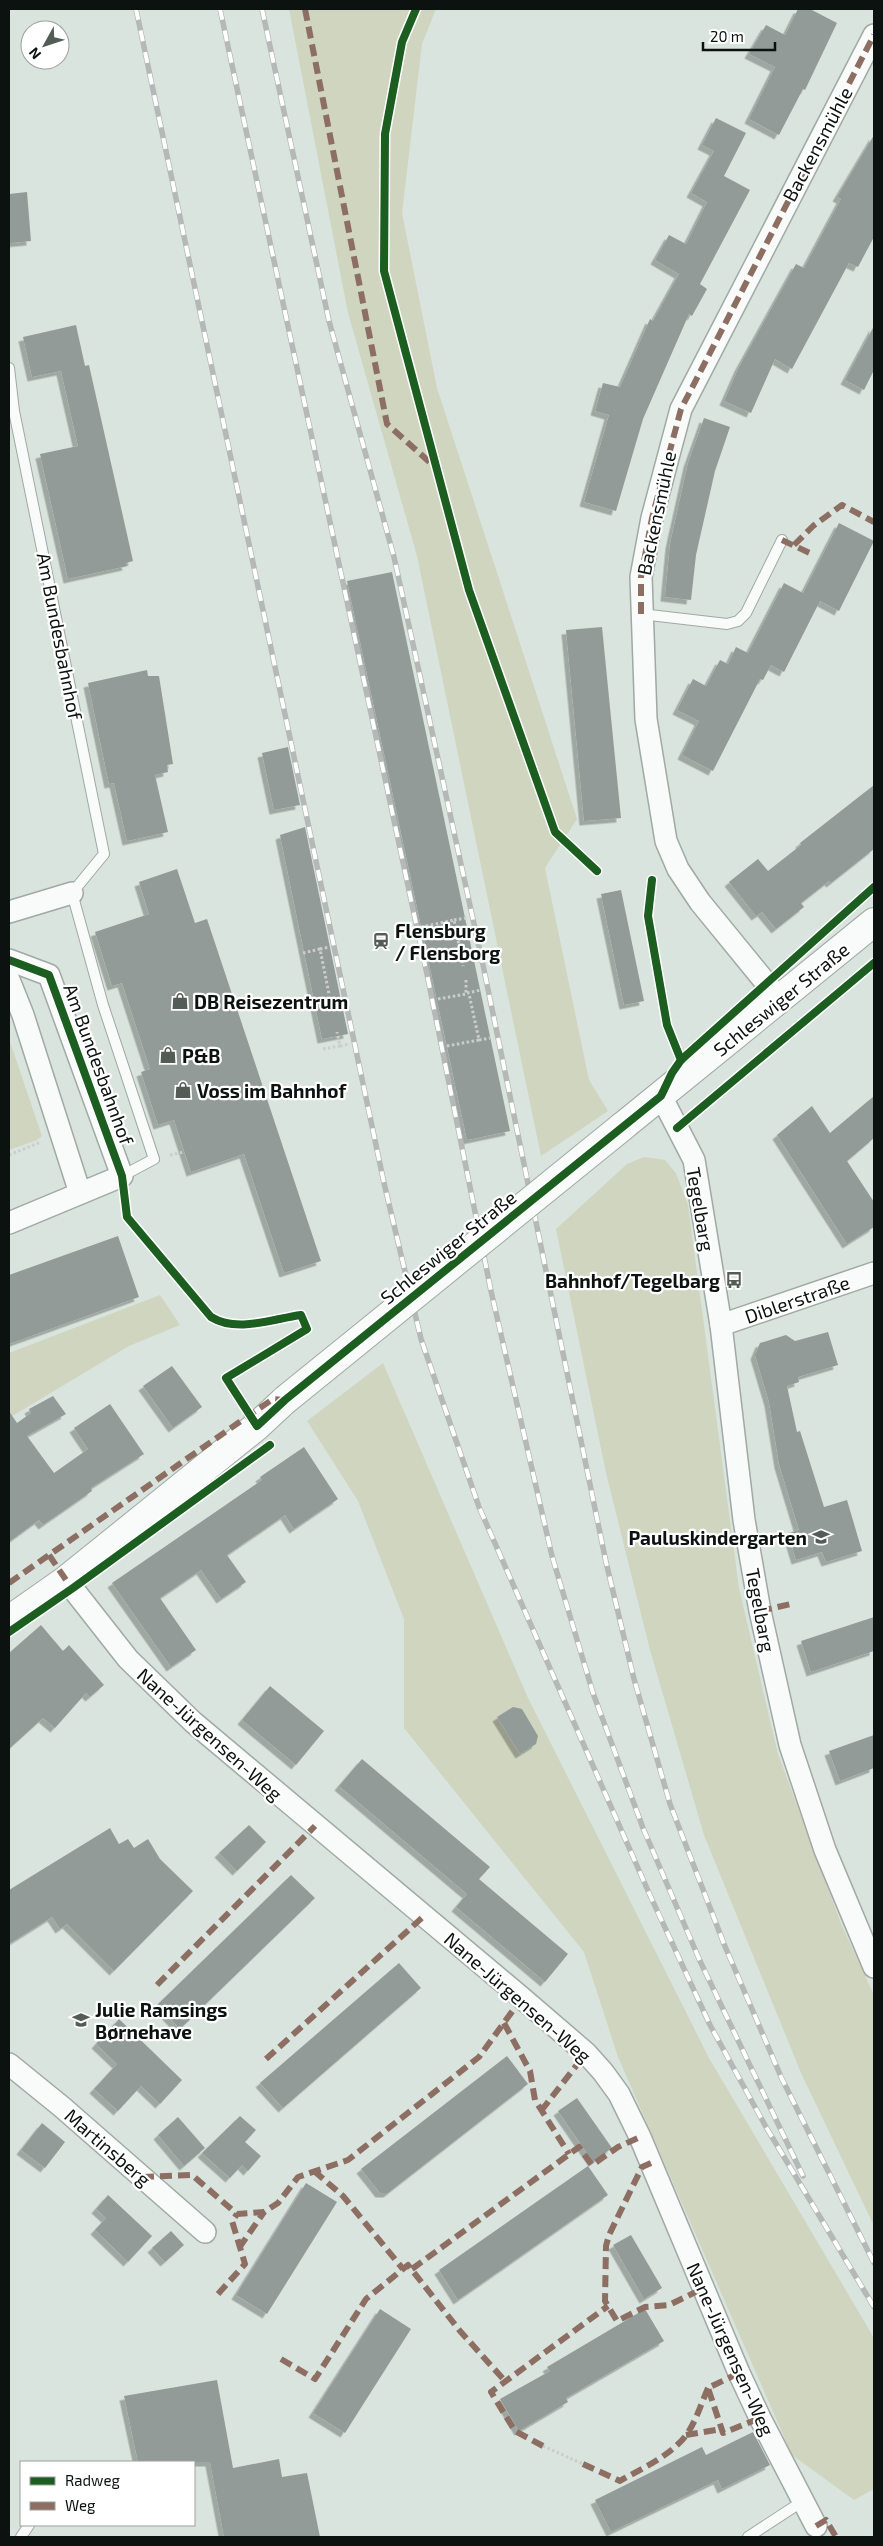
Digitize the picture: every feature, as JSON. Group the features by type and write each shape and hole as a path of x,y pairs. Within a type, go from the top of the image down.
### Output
{"main road":[{"name":"Schleswiger Straße","path":"9,1620 66,1580 257,1426 285,1400 874,922"}],"street":[{"name":"Backensmühle","path":"780,1000 700,902 678,869 666,841 646,719 641,576 652,518 681,409 874,35"},
{"path":"9,912 72,892"},
{"name":"Am Bundesbahnhof","path":"9,960 49,975 122,1176"},
{"path":"9,980 23,1015 80,1193"},
{"name":"Tegelbarg","path":"661,1096 694,1160 720,1324 744,1520 760,1611 790,1745 825,1850 874,1968"},
{"path":"9,1223 122,1176"},
{"name":"Diblerstraße","path":"720,1324 874,1273"},
{"name":"Nane-Jürgensen-Weg","path":"66,1580 128,1660 193,1722 522,1998 586,2053 603,2072 619,2094 640,2137 744,2382 816,2526"},
{"name":"Martinsberg","path":"9,2064 62,2107 205,2232"}],"lane":[{"name":"Am Bundesbahnhof","path":"9,368 14,411 104,854 72,892"},
{"path":"642,614 727,624 738,621 746,613 782,540"},
{"path":"72,892 103,1005 154,1160 122,1176"},
{"path":"748,2537 803,2501"},
{"path":"21,2537 28,2526"}],"path":[{"path":"421,927 466,918"},
{"path":"454,920 463,966"},
{"path":"303,953 329,948"},
{"path":"320,950 329,994"},
{"path":"466,980 479,1040"},
{"path":"438,999 480,990"},
{"path":"337,1032 340,1046"},
{"path":"447,1046 490,1038"},
{"path":"323,1049 350,1044"},
{"path":"226,1378 242,1400"},
{"path":"542,2446 582,2464"}],"green space":[{"path":"289,9 436,9 422,44 402,213 437,388 577,819 545,868 589,1080 608,1111 541,1156 417,556 348,313"},
{"path":"9,1039 42,1136 37,1140 9,1150"},
{"path":"644,1157 665,1160 676,1173 688,1205 739,1588 778,1754 842,1926 874,1995 874,2226 801,2073 704,1835 650,1650 606,1473 556,1229 627,1164"},
{"path":"160,1295 180,1325 129,1346 9,1418 9,1353"},
{"path":"383,1363 528,1698 709,2058 874,2338 874,2489 854,2500 792,2455 618,2057 584,1952 404,1728 404,1619 358,1501 307,1421"}],"building":[{"path":"798,9 810,9 837,23 805,90 803,89 779,135 749,119 775,67 749,54 766,25 785,35"},
{"path":"716,118 746,133 724,176 750,190 700,284 707,289 692,316 689,314 643,419 616,511 584,502 609,415 595,411 603,383 620,387 650,319 653,321 679,274 655,260 669,235 686,244 707,202 691,193 714,151 702,145"},
{"path":"874,135 874,237 858,267 849,263 792,369 775,359 751,413 724,401 739,367 796,264 804,268 841,199 837,197"},
{"path":"27,192 31,241 10,243 9,194"},
{"path":"76,325 85,366 89,365 133,561 126,563 127,566 68,579 40,454 78,446 61,371 32,377 23,337"},
{"path":"874,326 874,370 864,390 845,380"},
{"path":"704,418 730,427 715,471 696,555 691,600 665,597 670,544 688,463"},
{"path":"839,523 874,541 839,611 820,601 784,672 771,665 763,680 760,679 713,771 682,755 699,721 677,710 693,679 706,686 720,660 728,664 736,647 748,653 784,583 803,593"},
{"path":"392,572 510,1131 467,1140 347,581"},
{"path":"602,627 621,818 584,821 566,630"},
{"path":"147,670 148,676 159,676 173,764 167,765 168,772 155,775 168,832 127,841 114,783 109,784 88,683"},
{"path":"288,747 300,805 274,810 262,753"},
{"path":"874,785 874,849 831,883 829,881 801,903 804,907 776,929 762,912 756,916 729,882 758,859 768,871 801,845 800,843"},
{"path":"305,827 348,1034 322,1039 280,835"},
{"path":"177,869 195,923 207,919 321,1261 284,1273 244,1154 191,1172 174,1120 158,1125 141,1072 150,1069 122,983 112,986 95,932 149,914 139,882"},
{"path":"621,890 644,1001 624,1005 601,894"},
{"path":"874,1096 874,1138 847,1161 874,1202 874,1227 847,1244 777,1135 812,1106 830,1133"},
{"path":"118,1236 139,1297 9,1344 9,1275"},
{"path":"828,1332 838,1365 798,1377 799,1382 787,1386 797,1432 800,1431 824,1507 847,1500 862,1551 826,1562 822,1552 796,1560 788,1533 799,1530 779,1464 769,1402 755,1355 760,1343 786,1335 795,1341"},
{"path":"172,1366 202,1407 173,1428 143,1386"},
{"path":"53,1396 66,1414 27,1436 54,1473 88,1449 74,1428 110,1404 144,1454 91,1488 92,1491 43,1525 39,1520 9,1542 9,1411 17,1423 31,1413 29,1409"},
{"path":"304,1447 338,1499 294,1529 285,1515 227,1555 246,1582 221,1599 201,1570 160,1598 196,1650 171,1667 112,1583 262,1480 260,1477"},
{"path":"874,1617 874,1651 811,1672 801,1641"},
{"path":"41,1625 63,1651 69,1645 104,1685 90,1697 86,1693 55,1728 43,1718 9,1749 9,1653"},
{"path":"270,1686 324,1731 296,1765 242,1720"},
{"path":"513,1707 522,1709 538,1736 536,1744 520,1754 497,1717"},
{"path":"874,1735 874,1768 840,1781 829,1751"},
{"path":"362,1759 490,1867 479,1879 568,1954 545,1982 456,1907 467,1894 339,1786"},
{"path":"249,1825 266,1842 237,1871 219,1853"},
{"path":"110,1828 119,1844 128,1839 134,1848 148,1839 160,1859 193,1891 114,1971 67,1924 60,1929 52,1917 9,1944 9,1890"},
{"path":"291,1875 315,1898 180,2029 157,2005"},
{"path":"399,1963 421,1988 283,2108 260,2083"},
{"path":"119,2019 182,2080 160,2104 141,2086 118,2111 94,2089 117,2064 96,2044"},
{"path":"507,2056 528,2084 388,2193 380,2193 361,2169"},
{"path":"577,2098 612,2148 593,2162 558,2111"},
{"path":"240,2116 256,2130 245,2142 261,2156 248,2171 242,2165 230,2178 202,2153"},
{"path":"178,2117 205,2148 184,2166 158,2135"},
{"path":"42,2123 65,2142 45,2168 21,2150"},
{"path":"588,2166 608,2195 458,2300 439,2270"},
{"path":"306,2183 337,2202 267,2314 236,2295"},
{"path":"108,2195 152,2236 128,2262 95,2230 106,2218 96,2209"},
{"path":"171,2231 184,2245 165,2262 152,2248"},
{"path":"631,2235 662,2288 644,2299 613,2245"},
{"path":"380,2309 411,2329 345,2433 313,2413"},
{"path":"645,2309 664,2341 566,2398 568,2402 519,2431 500,2399 550,2371 547,2367"},
{"path":"217,2380 233,2468 279,2459 282,2477 307,2473 320,2537 224,2537 210,2462 138,2461 124,2396"},
{"path":"753,2432 770,2465 722,2489 718,2480 611,2532 595,2500 702,2447 706,2455"}],"railway":[{"path":"136,9 384,1183 421,1339 479,1507 649,1893 710,2025 766,2127 874,2307"},
{"path":"220,9 428,979 491,1291 552,1556 593,1693 643,1828 700,1961 803,2176"},
{"path":"262,9 329,321 394,557 483,965 606,1562 634,1679 670,1804 724,1944 782,2079 874,2263"}],"marked path":[{"path":"305,9 387,424 435,467"},
{"path":"641,614 641,577 652,518 681,409 874,35"},
{"path":"794,545 813,526 842,505 874,522"},
{"path":"782,540 814,555"},
{"path":"9,1583 273,1399 285,1400"},
{"path":"49,1555 66,1580"},
{"path":"760,1611 791,1604"},
{"path":"157,1985 315,1826"},
{"path":"266,2059 424,1916"},
{"path":"142,2177 192,2175 237,2214 264,2212 278,2203 298,2177 348,2160 479,2057 522,1998"},
{"path":"504,2023 530,2071 535,2100 569,2154"},
{"path":"541,2111 586,2053"},
{"path":"412,2269 579,2147 592,2165 618,2147 640,2137"},
{"path":"651,2163 642,2167 609,2235 606,2246 605,2301 617,2321 645,2307 669,2305 704,2288"},
{"path":"314,2171 343,2196 403,2269"},
{"path":"239,2248 264,2212"},
{"path":"218,2294 245,2264 232,2221 237,2214"},
{"path":"281,2359 315,2379 366,2299 408,2265 460,2331 505,2381"},
{"path":"543,2446 515,2431 491,2392 608,2306"},
{"path":"739,2373 708,2388 723,2433 760,2418"},
{"path":"583,2464 620,2481 656,2461 673,2449 687,2434 696,2418 708,2388"},
{"path":"686,2435 722,2429"},
{"path":"816,2526 826,2520 836,2537"}],"cycle path":[{"path":"416,9 402,42 385,134 384,271 469,590 555,832 597,871"},
{"path":"652,880 648,916 667,1025 681,1060"},
{"path":"9,960 49,975 122,1176 127,1217 211,1317 221,1322 232,1324 255,1324 301,1315 307,1329 226,1378 257,1426 285,1400 661,1096 672,1073 681,1060 874,887"},
{"path":"677,1128 874,963"},
{"path":"9,1632 73,1588 270,1445"}],"place":[{"name":"Flensburg / Flensborg","path":"381,941"},
{"name":"DB Reisezentrum","path":"180,1001"},
{"name":"P&B","path":"168,1055"},
{"name":"Voss im Bahnhof","path":"183,1090"},
{"name":"Bahnhof/Tegelbarg","path":"734,1280"},
{"name":"Pauluskindergarten","path":"821,1537"},
{"name":"Julie Ramsings Børnehave","path":"81,2020"}]}
